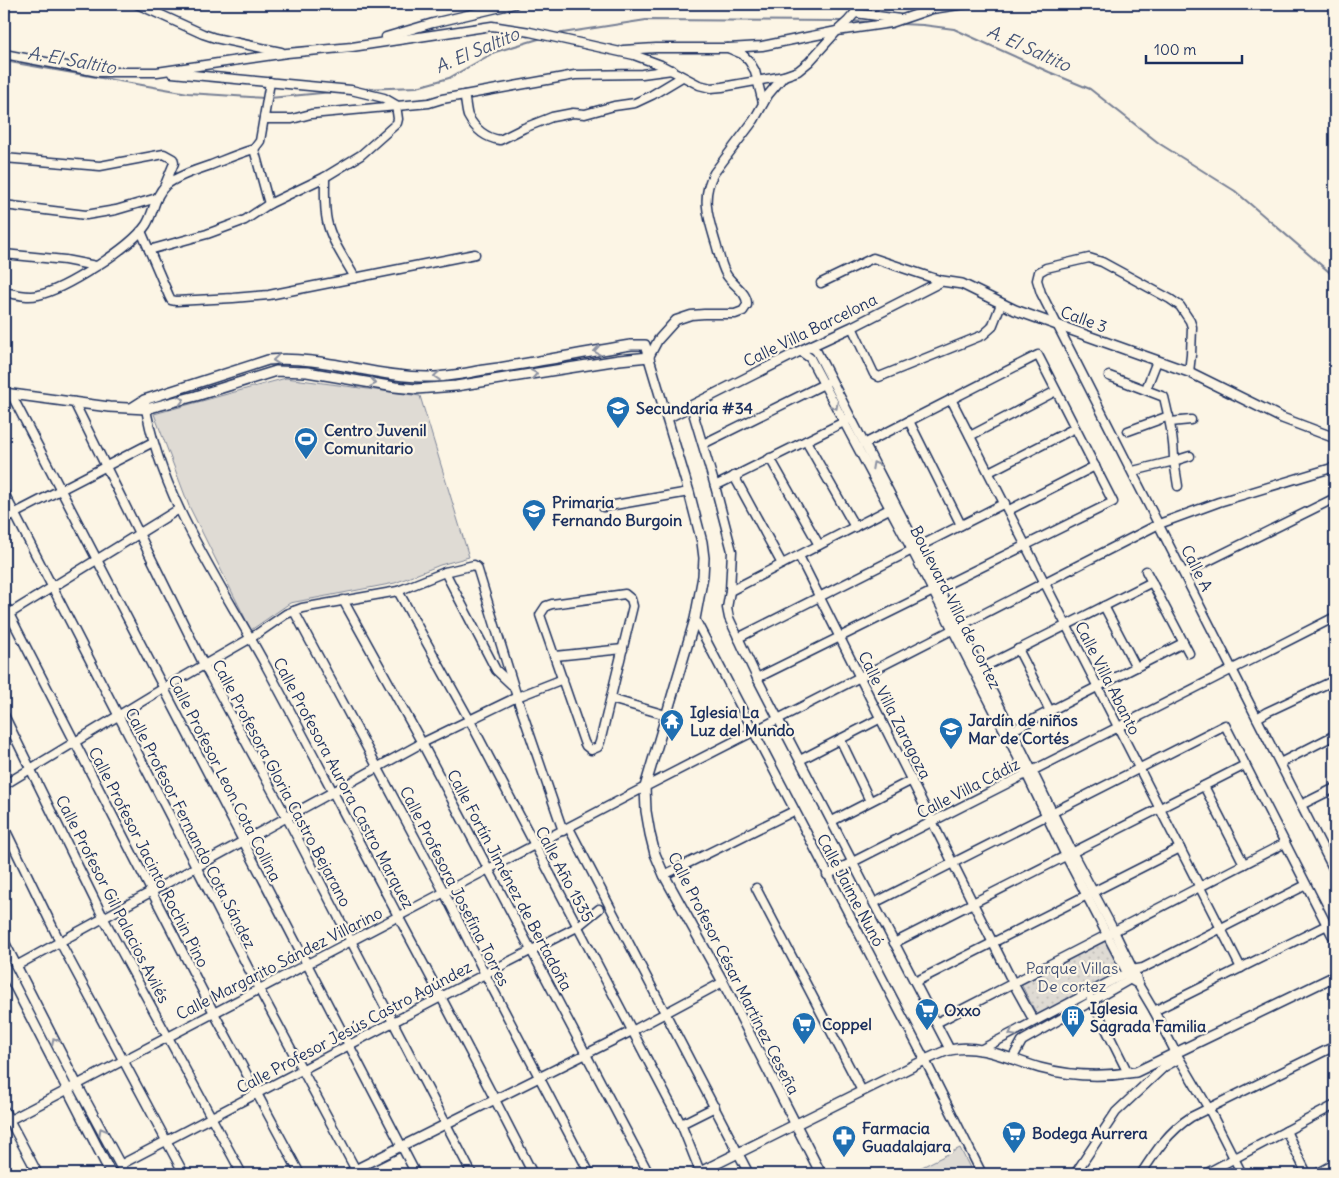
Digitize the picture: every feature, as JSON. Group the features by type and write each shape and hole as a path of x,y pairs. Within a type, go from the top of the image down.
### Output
{"street":[{"path":"137,4 215,38 287,53"},
{"path":"352,47 433,23 514,4"},
{"path":"157,72 287,53 352,47 492,26 530,32 648,60 672,70 699,85 711,88 734,86 784,76 798,71 810,62 855,12 858,4"},
{"path":"616,51 770,45 837,31 891,23 934,6 965,4"},
{"path":"855,12 900,19"},
{"path":"728,48 742,54 749,61 755,71 763,103"},
{"path":"4,54 98,72 157,72 351,90 384,98 396,105"},
{"path":"264,119 292,119 312,114 429,103 575,75 642,74 672,70"},
{"path":"464,96 468,115 481,133 500,140 524,128 552,118 584,114 614,106 635,104 682,76"},
{"path":"7,394 109,407 133,407 196,396 276,371 307,372 416,389 503,380 619,360 649,357 658,340 670,325 682,317 704,314 735,314 743,311 748,305 746,298 730,280 723,266 707,215 706,192 714,173 746,132 763,103 784,76"},
{"path":"164,187 196,170 254,148 260,141 270,82"},
{"path":"149,250 207,234 245,220 269,204 325,177 361,155 397,123 396,105"},
{"path":"254,148 269,204"},
{"path":"4,158 100,166 164,154 173,159 174,163 147,224 128,243 96,266 45,294 29,296 4,292"},
{"path":"325,177 327,222 333,238 355,278"},
{"path":"4,205 86,215 110,211 157,198"},
{"path":"141,231 169,296 173,300 269,295 475,254"},
{"path":"4,254 66,260 96,266"},
{"name":"Calle 3","path":"821,283 873,258 942,281 962,284 1000,304 1059,327 1189,372 1282,418 1335,438"},
{"name":"Calle A","path":"1189,372 1192,327 1180,306 1170,299 1102,262 1089,258 1046,268 1039,272 1037,280 1041,293 1335,872"},
{"name":"Calle Villa Barcelona","path":"667,418 942,281"},
{"path":"852,327 874,374 879,377 983,335 992,327 1000,304"},
{"path":"145,404 268,360 303,359 400,375 430,377 502,368 631,345 645,345 658,340"},
{"name":"Calle Profesor César Martínez Ceseña","path":"645,345 689,492 702,542 704,558 703,576 695,619 645,787 646,811 650,834 655,854 664,875 723,982 821,1174"},
{"name":"Boulevard Villa de Cortez","path":"804,349 814,349 817,352 827,382 894,507 1069,854 1133,977 1209,1109 1242,1174"},
{"path":"757,678 1114,502 1038,355 864,444"},
{"path":"1146,389 1157,361"},
{"path":"348,379 351,368"},
{"path":"502,368 503,380"},
{"path":"1109,376 1164,397 1174,450 1178,486"},
{"path":"703,444 827,382"},
{"path":"970,436 1056,391"},
{"name":"Calle Profesor Leon Cota Collina","path":"7,394 60,490 164,688 416,1174"},
{"name":"Calle Villa Abanto","path":"951,399 1241,968"},
{"name":"Calle Profesora Gloria Castro Bejarano","path":"74,402 204,665 286,816 444,1125 472,1174"},
{"name":"Calle Profesora Aurora Castro Marquez","path":"145,404 153,442 179,509 442,996 533,1174"},
{"path":"691,406 732,551 728,613 738,638 950,1050"},
{"path":"1128,430 1169,419 1191,420"},
{"path":"715,486 847,420"},
{"name":"Boulevard Villa de Cortez","path":"847,420 864,444 894,507"},
{"path":"909,421 961,525"},
{"path":"989,472 1075,428"},
{"path":"806,441 855,527"},
{"path":"4,519 153,442"},
{"path":"1133,472 1190,456"},
{"path":"770,458 819,545"},
{"path":"738,638 961,525 1095,466"},
{"name":"Calle Margarito Sández Villarino","path":"6,1122 645,787 1159,524 1219,502 1335,467"},
{"path":"734,476 782,564"},
{"path":"603,507 689,492"},
{"name":"Calle Profesor Fernando Cota Sández","path":"4,493 258,989 303,1069 356,1172"},
{"path":"1184,573 1335,498"},
{"path":"730,591 894,507"},
{"path":"6,616 179,509"},
{"name":"Calle Villa Zaragoza","path":"799,556 1013,983 1034,1021"},
{"path":"4,785 294,611 398,590 445,572 476,565 516,697 566,829 749,1174"},
{"path":"1146,571 1189,653"},
{"path":"445,572 496,670 513,686"},
{"path":"977,670 1152,582"},
{"name":"Calle Año 1535","path":"398,590 469,719 681,1124 699,1174"},
{"path":"626,594 631,599 633,606 598,747 591,750 584,742 554,656 540,615 546,606 626,594"},
{"name":"Calle Fortín Jiménez de Bertadoña","path":"343,600 422,743 649,1174"},
{"name":"Calle Profesor Jacinto Rochin Pino","path":"4,604 6,616 75,742 214,1013 300,1174"},
{"path":"1104,606 1136,667"},
{"name":"Calle Profesora Josefina Torres","path":"294,611 378,766 590,1174"},
{"name":"Calle Villa Cádiz","path":"827,875 1335,617"},
{"name":"Calle Jaime Nunó","path":"695,619 982,1174"},
{"path":"1008,732 1183,642"},
{"path":"554,656 623,649"},
{"path":"1018,650 1050,711"},
{"path":"16,966 378,766 469,719 516,697 563,679"},
{"path":"1257,718 1335,680"},
{"path":"611,699 666,715"},
{"name":"Calle Profesor Gil Palacios Avilés","path":"4,715 104,919 242,1174"},
{"path":"800,760 881,718"},
{"path":"874,903 1225,725 1332,935"},
{"path":"1280,763 1335,735"},
{"path":"840,739 870,801"},
{"path":"894,943 1245,765"},
{"path":"832,821 912,780"},
{"path":"1204,786 1244,864"},
{"path":"1301,805 1335,788"},
{"path":"664,875 794,810"},
{"path":"4,826 60,942 184,1174"},
{"path":"936,1023 1285,843"},
{"path":"915,982 1180,848"},
{"path":"1326,853 1335,848"},
{"path":"980,1050 1034,1021 1090,998 1133,977 1143,968 1306,885"},
{"path":"756,888 862,1091"},
{"name":"Calle Profesor Jesús Castro Agúndez","path":"120,1165 577,927 599,910"},
{"path":"1154,1011 1327,925"},
{"path":"4,942 125,1174"},
{"path":"5,970 68,1090 107,1173"},
{"path":"699,1174 738,1152 924,1060 950,1050 980,1050 1059,1072 1093,1074 1128,1073 1177,1056 1335,976"},
{"path":"346,1174 356,1172 401,1146 632,1031 723,982"},
{"path":"1012,1059 1022,1041 1090,998"},
{"path":"1090,998 1128,1073"},
{"path":"1141,1174 1172,1132 1191,1117 1335,1046"},
{"path":"1075,1174 1116,1112 1177,1056"},
{"path":"1205,1174 1335,1105"},
{"path":"681,1124 715,1107"},
{"path":"4,1110 6,1122 38,1174"},
{"path":"1286,1131 1307,1174"},
{"path":"1316,1174 1335,1164"}],"green space":[{"name":"Centro Juvenil Comunitario","path":"286,378 420,396 469,557 440,565 395,583 290,603 251,630 189,506 154,414"},
{"name":"Parque Villas De cortez","path":"1107,939 1123,972 1037,1015 1020,982"},
{"path":"960,1148 973,1174 908,1174"}],"waterway":[{"name":"A. El Saltito","path":"556,34 646,20 843,21"},
{"name":"A. El Saltito","path":"850,21 871,22"},
{"name":"A. El Saltito","path":"900,24 954,29 1090,89 1160,144 1235,191 1335,277"},
{"name":"A. El Saltito","path":"362,89 417,87 449,78 495,52 542,38"},
{"name":"A. El Saltito","path":"4,61 188,93 265,98"},
{"name":"A. El Saltito","path":"270,98 332,92"}],"place":[{"name":"Secundaria #34","path":"618,429"},
{"name":"Centro Juvenil Comunitario","path":"306,460"},
{"name":"Primaria Fernando Burgoin","path":"534,532"},
{"name":"Iglesia La Luz del Mundo","path":"672,742"},
{"name":"Jardín de niños Mar de Cortés","path":"951,750"},
{"name":"Oxxo","path":"927,1031"},
{"name":"Iglesia Sagrada Familia","path":"1073,1038"},
{"name":"Coppel","path":"804,1045"},
{"name":"Bodega Aurrera","path":"1014,1154"},
{"name":"Farmacia Guadalajara","path":"844,1158"}]}
